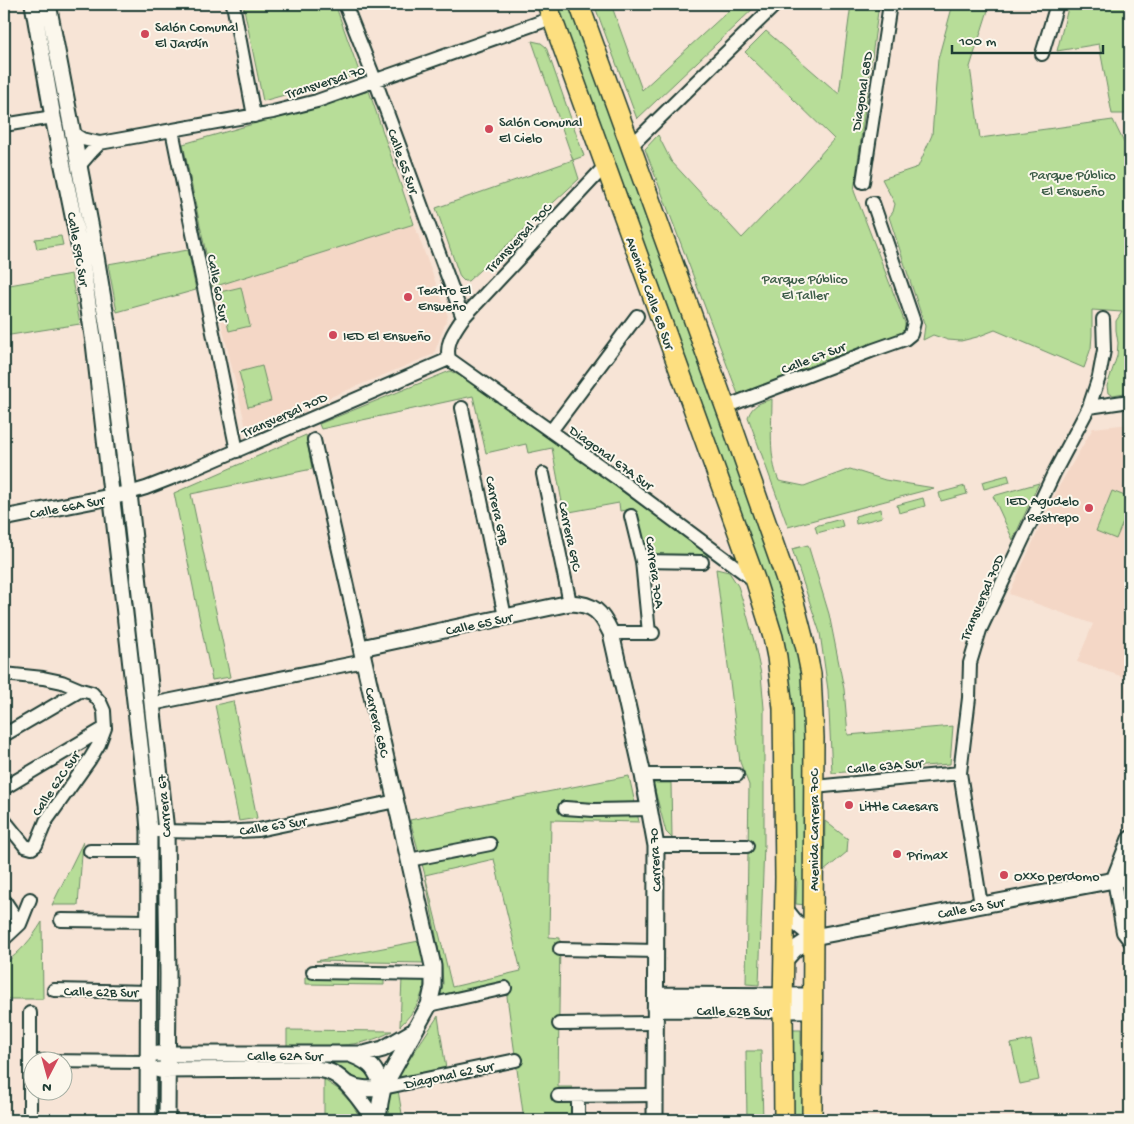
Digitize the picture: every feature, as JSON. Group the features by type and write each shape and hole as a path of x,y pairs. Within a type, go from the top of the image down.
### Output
{"main road":[{"path":"578,4 725,407"},
{"name":"Avenida Calle 68 Sur","path":"549,11 756,582"},
{"name":"Avenida Carrera 70C","path":"725,407 801,627 811,674 814,738 812,1120"},
{"name":"Avenida Carrera 70C","path":"756,582 773,637 783,708 784,1120"}],"street":[{"name":"Calle 59C Sur","path":"33,4 86,286 111,497"},
{"name":"Calle 59C Sur","path":"48,4 94,244 109,335 129,493"},
{"path":"233,4 254,116"},
{"name":"Calle 65 Sur","path":"345,4 463,318"},
{"path":"630,147 776,4"},
{"name":"Diagonal 68D","path":"863,182 890,4"},
{"path":"1042,54 1057,4"},
{"name":"Transversal 70","path":"72,133 100,143 295,107 375,80 549,11"},
{"path":"4,125 53,117"},
{"name":"Calle 60 Sur","path":"172,130 237,451"},
{"path":"79,166 100,143"},
{"name":"Transversal 70C","path":"449,359 448,347 450,338 463,318 605,166"},
{"name":"Calle 67 Sur","path":"725,407 906,339 912,334 914,322 873,203"},
{"path":"551,431 637,316"},
{"name":"Transversal 70D","path":"981,906 960,773 969,698 970,663 980,630 1054,473 1089,407 1099,377 1104,350 1103,319"},
{"name":"Transversal 70D","path":"129,493 188,472 449,359"},
{"name":"Diagonal 67A Sur","path":"449,359 621,481 756,582"},
{"path":"1089,407 1130,401"},
{"name":"Carrera 69B","path":"462,408 505,617"},
{"name":"Carrera 68C","path":"314,440 434,974 429,1005 383,1088 377,1120"},
{"name":"Carrera 69C","path":"543,474 570,603"},
{"name":"Calle 66A Sur","path":"4,518 129,493"},
{"name":"Carrera 67","path":"129,493 166,831 167,1120"},
{"name":"Carrera 67","path":"111,497 140,736 149,831 148,1120"},
{"name":"Carrera 70A","path":"610,633 651,633 642,561 631,516"},
{"path":"642,561 702,562"},
{"name":"Calle 65 Sur","path":"152,704 363,654 505,617 570,603 580,603 595,609"},
{"name":"Carrera 70","path":"595,609 605,621 610,633 643,775 656,846 655,1120"},
{"path":"4,788 105,728 104,711 100,702 92,693 62,682 43,678 6,677"},
{"path":"4,735 81,690"},
{"name":"Calle 62C Sur","path":"4,820 25,846 32,848 36,844 46,822 90,759 99,744 105,728"},
{"name":"Calle 63A Sur","path":"814,787 960,773"},
{"path":"643,775 737,775"},
{"name":"Calle 63 Sur","path":"149,831 223,832 258,830 396,801"},
{"path":"565,808 594,810 649,809"},
{"path":"1130,839 1114,880 1123,932 1130,940"},
{"path":"409,860 490,844"},
{"path":"656,846 747,846"},
{"path":"90,851 149,851"},
{"name":"Calle 63 Sur","path":"784,962 795,949 813,937 1130,877"},
{"path":"4,939 20,924 30,899"},
{"path":"4,900 20,924"},
{"path":"784,908 796,923 813,937"},
{"path":"60,920 149,921"},
{"path":"560,949 656,951"},
{"path":"313,972 434,974"},
{"path":"429,1005 506,988"},
{"name":"Calle 62B Sur","path":"54,990 149,992"},
{"name":"Calle 62B Sur","path":"559,1024 655,1009 812,1003"},
{"path":"30,1013 30,1120"},
{"name":"Calle 62A Sur","path":"72,1061 149,1062 168,1054 364,1054 384,1049 415,1030"},
{"path":"351,1055 366,1061 372,1066 383,1088"},
{"name":"Diagonal 62 Sur","path":"346,1083 355,1088 383,1088 516,1060"},
{"name":"Calle 62A Sur","path":"149,1062 167,1070 324,1070 333,1073 346,1083 377,1120"},
{"path":"558,1096 655,1095"},
{"path":"578,1096 578,1120"}],"shaded area":[{"name":"IED El Ensueño","path":"414,224 448,316 434,354 247,432 213,287"},
{"name":"IED Agudelo Restrepo","path":"1130,424 1130,679 1077,662 1093,624 1009,594 1058,488 1093,428"}],"green space":[{"path":"243,4 335,4 360,74 263,101"},
{"path":"555,4 572,4 787,602 805,679 806,905 796,904 797,882 792,860 789,703"},
{"path":"594,4 611,4 642,90 736,4 758,4 637,119"},
{"name":"Parque Público El Taller","path":"851,4 879,4 854,191 905,323 905,331 900,336 738,394 645,149 658,135 671,161 742,238 834,139 745,52 766,31 839,94"},
{"name":"Parque Público El Ensueño","path":"953,4 990,4 970,67 980,138 1113,120 1130,155 1130,392 1113,395 1108,393 1107,386 1117,356 1116,321 1122,312 1092,310 1091,348 1084,368 995,330 961,341 948,340 933,335 923,340 925,326 889,217 893,212 895,204 882,179 918,167 932,135 938,59"},
{"path":"1069,4 1130,4 1130,114 1112,114 1099,44 1057,51"},
{"path":"532,41 541,43 546,47 584,156 573,160"},
{"path":"369,91 414,224 213,287 183,144"},
{"path":"573,160 579,179 468,281 464,281 460,277 436,208"},
{"path":"61,236 63,245 37,249 35,239"},
{"path":"188,250 196,290 117,312 108,264"},
{"path":"71,274 80,324 4,336 4,286"},
{"path":"241,287 250,326 229,331 220,292"},
{"path":"262,366 271,401 248,407 239,372"},
{"path":"450,371 469,380 711,556 643,557 634,509 620,511 619,503 564,513 552,448 528,453 526,444 486,453 473,396 321,429 319,424"},
{"path":"772,399 772,451 779,481 804,486 850,469 885,480 934,488 788,527 748,417 760,403"},
{"path":"306,435 312,469 191,494 230,677 212,680 174,493"},
{"path":"1008,475 1010,482 984,489 982,482"},
{"path":"1039,483 1013,540 993,496"},
{"path":"965,486 967,494 941,501 939,493"},
{"path":"1112,491 1130,498 1130,506 1116,539 1096,531"},
{"path":"923,498 925,506 899,513 897,505"},
{"path":"881,509 882,517 856,524 855,516"},
{"path":"841,519 843,526 817,533 815,526"},
{"path":"808,545 829,614 844,689 848,735 953,726 950,764 832,773 828,690 820,633 792,549"},
{"path":"716,569 729,572 738,586 754,641 761,674 764,708 764,844 759,985 746,984 749,785 740,762"},
{"path":"233,701 257,818 239,821 215,705"},
{"path":"629,776 639,822 551,820 549,937 560,938 558,1087 572,1087 573,1120 524,1120 505,982 441,995 443,983 442,969 425,875 410,820","holes":["494,859 521,971 452,987 425,875"]},
{"path":"653,783 671,783 672,838 666,832"},
{"path":"825,821 848,839 847,852 824,871"},
{"path":"83,842 78,905 52,905"},
{"path":"42,922 43,999 4,999 4,964 25,945"},
{"path":"419,941 425,963 316,961"},
{"path":"305,977 384,979 384,985 305,984"},
{"path":"402,978 425,979 417,1005 400,1026"},
{"path":"438,1016 446,1069 397,1078"},
{"path":"287,1030 392,1031 380,1037 354,1044 287,1046"},
{"path":"790,1030 801,1030 801,1072 805,1120 790,1120"},
{"path":"1031,1040 1039,1080 1020,1084 1011,1044"},
{"path":"746,1051 761,1051 763,1120 747,1120"},
{"path":"183,1060 349,1060 360,1064 372,1077 372,1081 368,1084 349,1079 183,1064"},
{"path":"324,1080 338,1089 351,1103 362,1120 324,1120"},
{"path":"398,1090 403,1120 386,1120 390,1092"}],"place":[{"name":"Salón Comunal El Jardín","path":"145,34"},
{"name":"Salón Comunal El Cielo","path":"489,129"},
{"name":"Teatro El Ensueño","path":"408,297"},
{"name":"IED El Ensueño","path":"333,335"},
{"name":"IED Agudelo Restrepo","path":"1089,508"},
{"name":"Little Caesars","path":"849,805"},
{"name":"Primax","path":"897,854"},
{"name":"Oxxo perdomo","path":"1004,875"}]}
